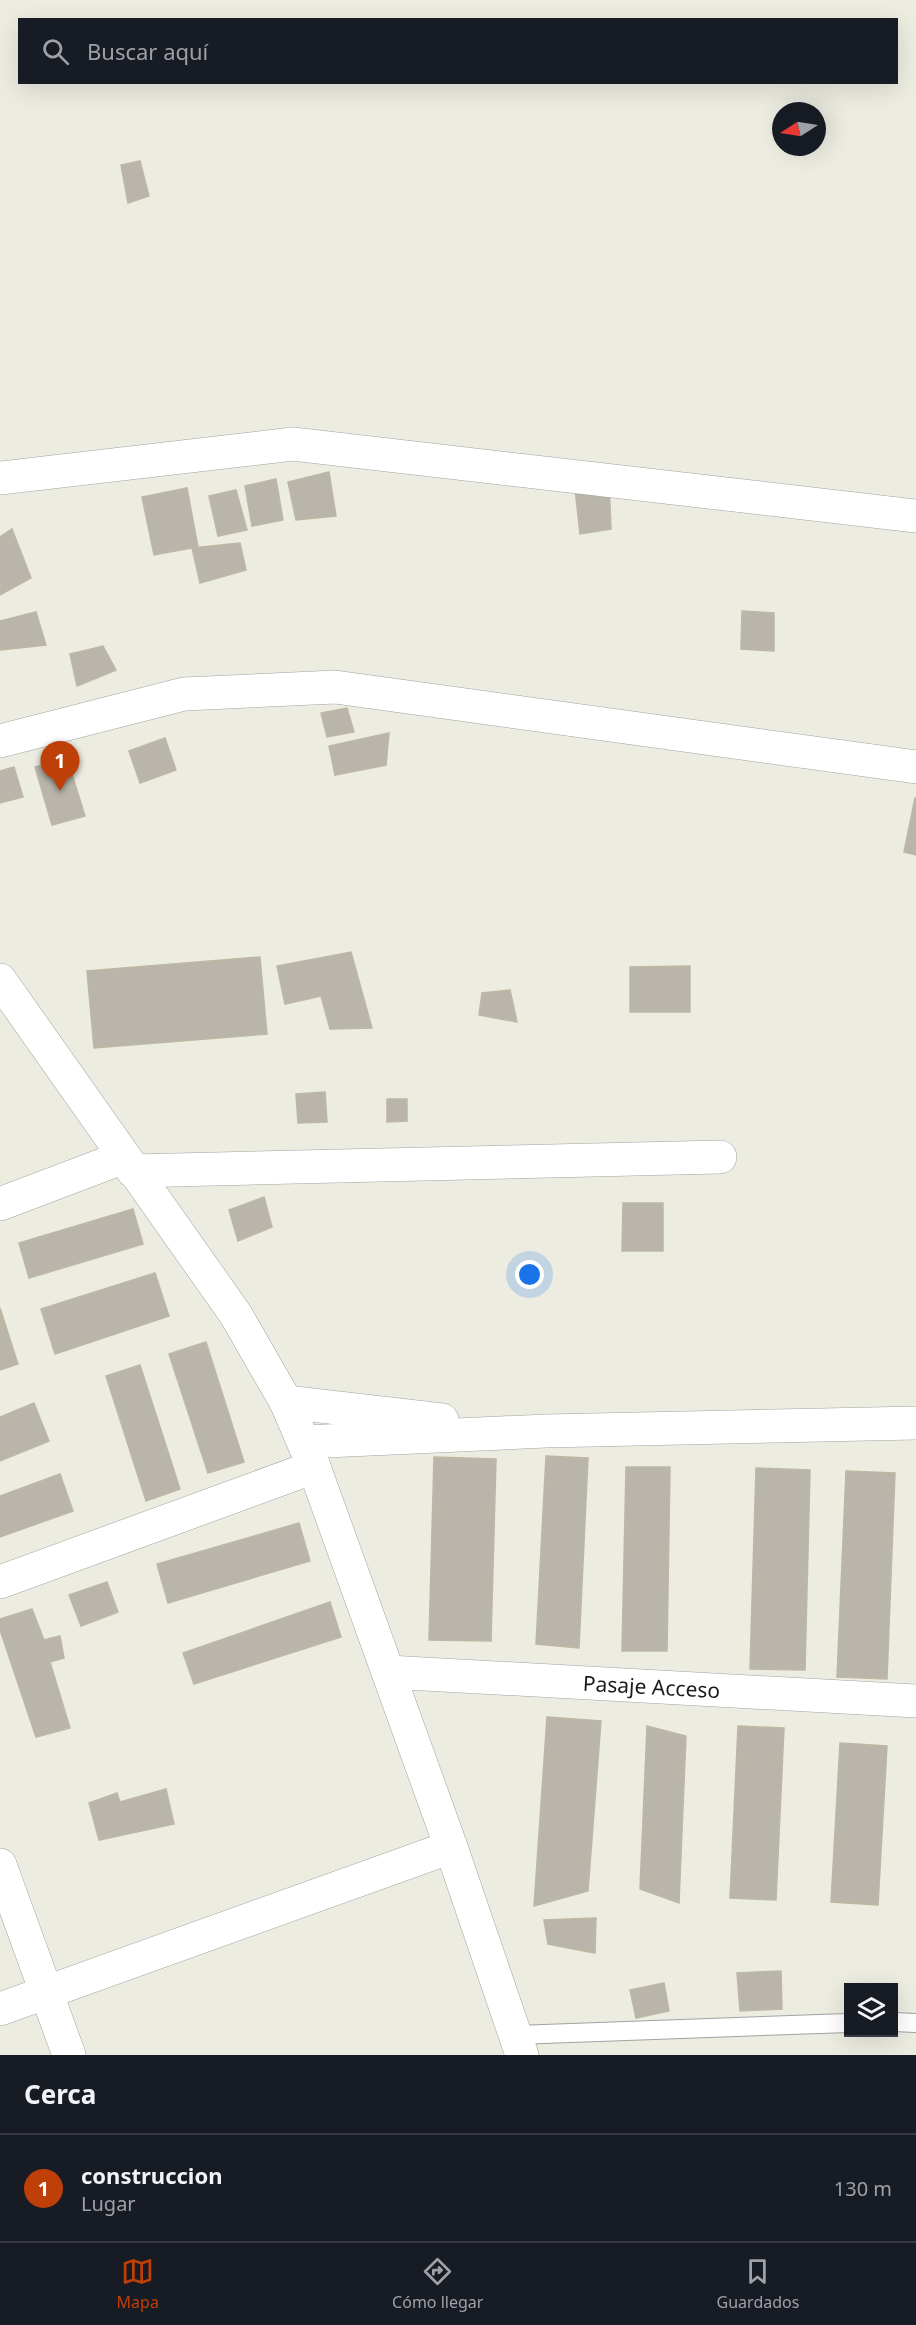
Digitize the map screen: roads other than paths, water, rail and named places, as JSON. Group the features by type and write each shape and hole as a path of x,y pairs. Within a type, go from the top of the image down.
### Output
{"street":[{"path":"0,478 293,444 916,516"},
{"path":"0,741 184,694 335,687 916,767"},
{"path":"0,980 236,1315 286,1402 309,1454 388,1672 519,2045"},
{"path":"0,1204 129,1164 720,1157"},
{"path":"286,1402 546,1431"},
{"path":"0,1582 309,1454 546,1431 916,1423"},
{"name":"Pasaje Acceso","path":"388,1672 916,1701"},
{"path":"0,2009 451,1847"},
{"path":"0,1865 69,2055"}],"lane":[{"path":"898,2022 916,2023"},
{"path":"519,2045 844,2023"}],"place":[{"name":"construccion","path":"60,791"}]}
